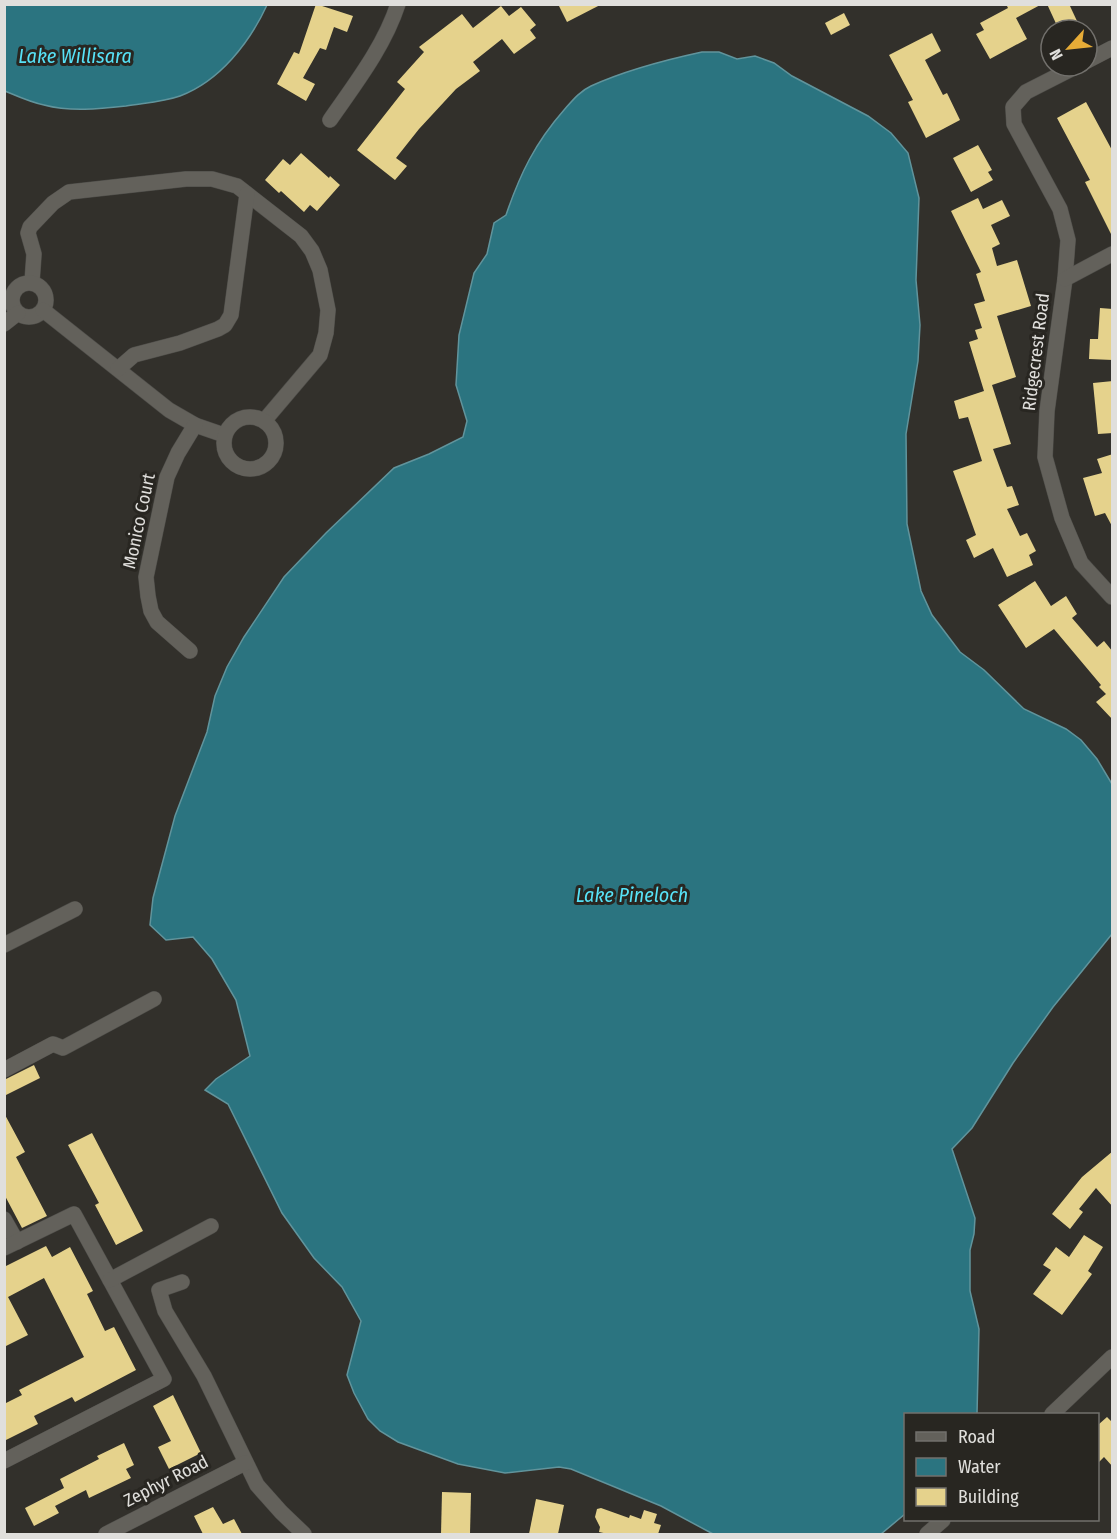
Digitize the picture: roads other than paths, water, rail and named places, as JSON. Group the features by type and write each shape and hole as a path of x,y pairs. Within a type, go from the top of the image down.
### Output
{"street":[{"path":"330,120 369,62 398,4"},
{"path":"1099,55 1113,48"},
{"name":"Ridgecrest Road","path":"1053,78 1026,92 1013,107 1014,124 1059,209 1068,240 1047,411 1045,457 1062,518 1081,563 1113,597"},
{"path":"32,282 33,254 28,233 30,227 53,203 69,192 186,179 212,179 237,186 301,236 312,251 320,270 328,310 327,333 320,355 264,422"},
{"path":"118,369 134,355 180,343 225,325 231,315 247,194"},
{"path":"1065,279 1113,254"},
{"path":"32,282 42,288 46,298 43,310 29,317 18,313 11,302 14,290 20,284 32,282"},
{"path":"43,310 169,410 195,425 225,435"},
{"path":"4,324 18,313"},
{"path":"246,417 256,418 272,429 276,438 275,449 267,464 249,470 240,468 232,464 225,453 223,444 225,435 231,425 246,417"},
{"name":"Monico Court","path":"190,651 157,622 151,611 146,577 167,477 195,425"},
{"path":"4,945 75,909"},
{"path":"4,1070 53,1044 63,1047 154,999"},
{"path":"4,1219 11,1245 74,1214 164,1379 4,1461"},
{"path":"110,1280 211,1226"},
{"path":"182,1282 159,1290 165,1311 204,1376 257,1485 304,1534"},
{"path":"1053,1413 1109,1366"},
{"name":"Zephyr Road","path":"106,1534 245,1463"},
{"path":"927,1534 942,1521"}],"water":[{"name":"Lake Willisara","path":"4,5 267,5 252,33 232,59 208,81 195,89 160,101 105,108 64,109 29,101 5,91"},
{"name":"Lake Pineloch","path":"702,52 719,52 737,59 755,56 774,63 792,76 868,116 891,133 908,153 919,198 916,280 920,325 918,361 906,434 907,524 921,591 932,615 960,652 984,670 1024,709 1066,729 1081,740 1097,759 1112,784 1112,934 1053,1007 1013,1063 972,1128 952,1149 975,1218 970,1250 970,1291 979,1329 977,1413 904,1413 904,1515 881,1534 713,1534 661,1506 571,1469 559,1467 505,1473 458,1464 398,1442 380,1431 368,1419 347,1375 361,1321 342,1287 314,1258 282,1213 228,1104 205,1090 216,1079 250,1056 236,1000 212,959 193,937 166,940 150,925 153,898 175,816 207,732 215,696 227,667 244,637 284,577 394,468 463,437 467,421 456,385 459,335 474,273 487,254 494,223 506,215 523,172 537,147 576,96 604,80 660,62"}]}
